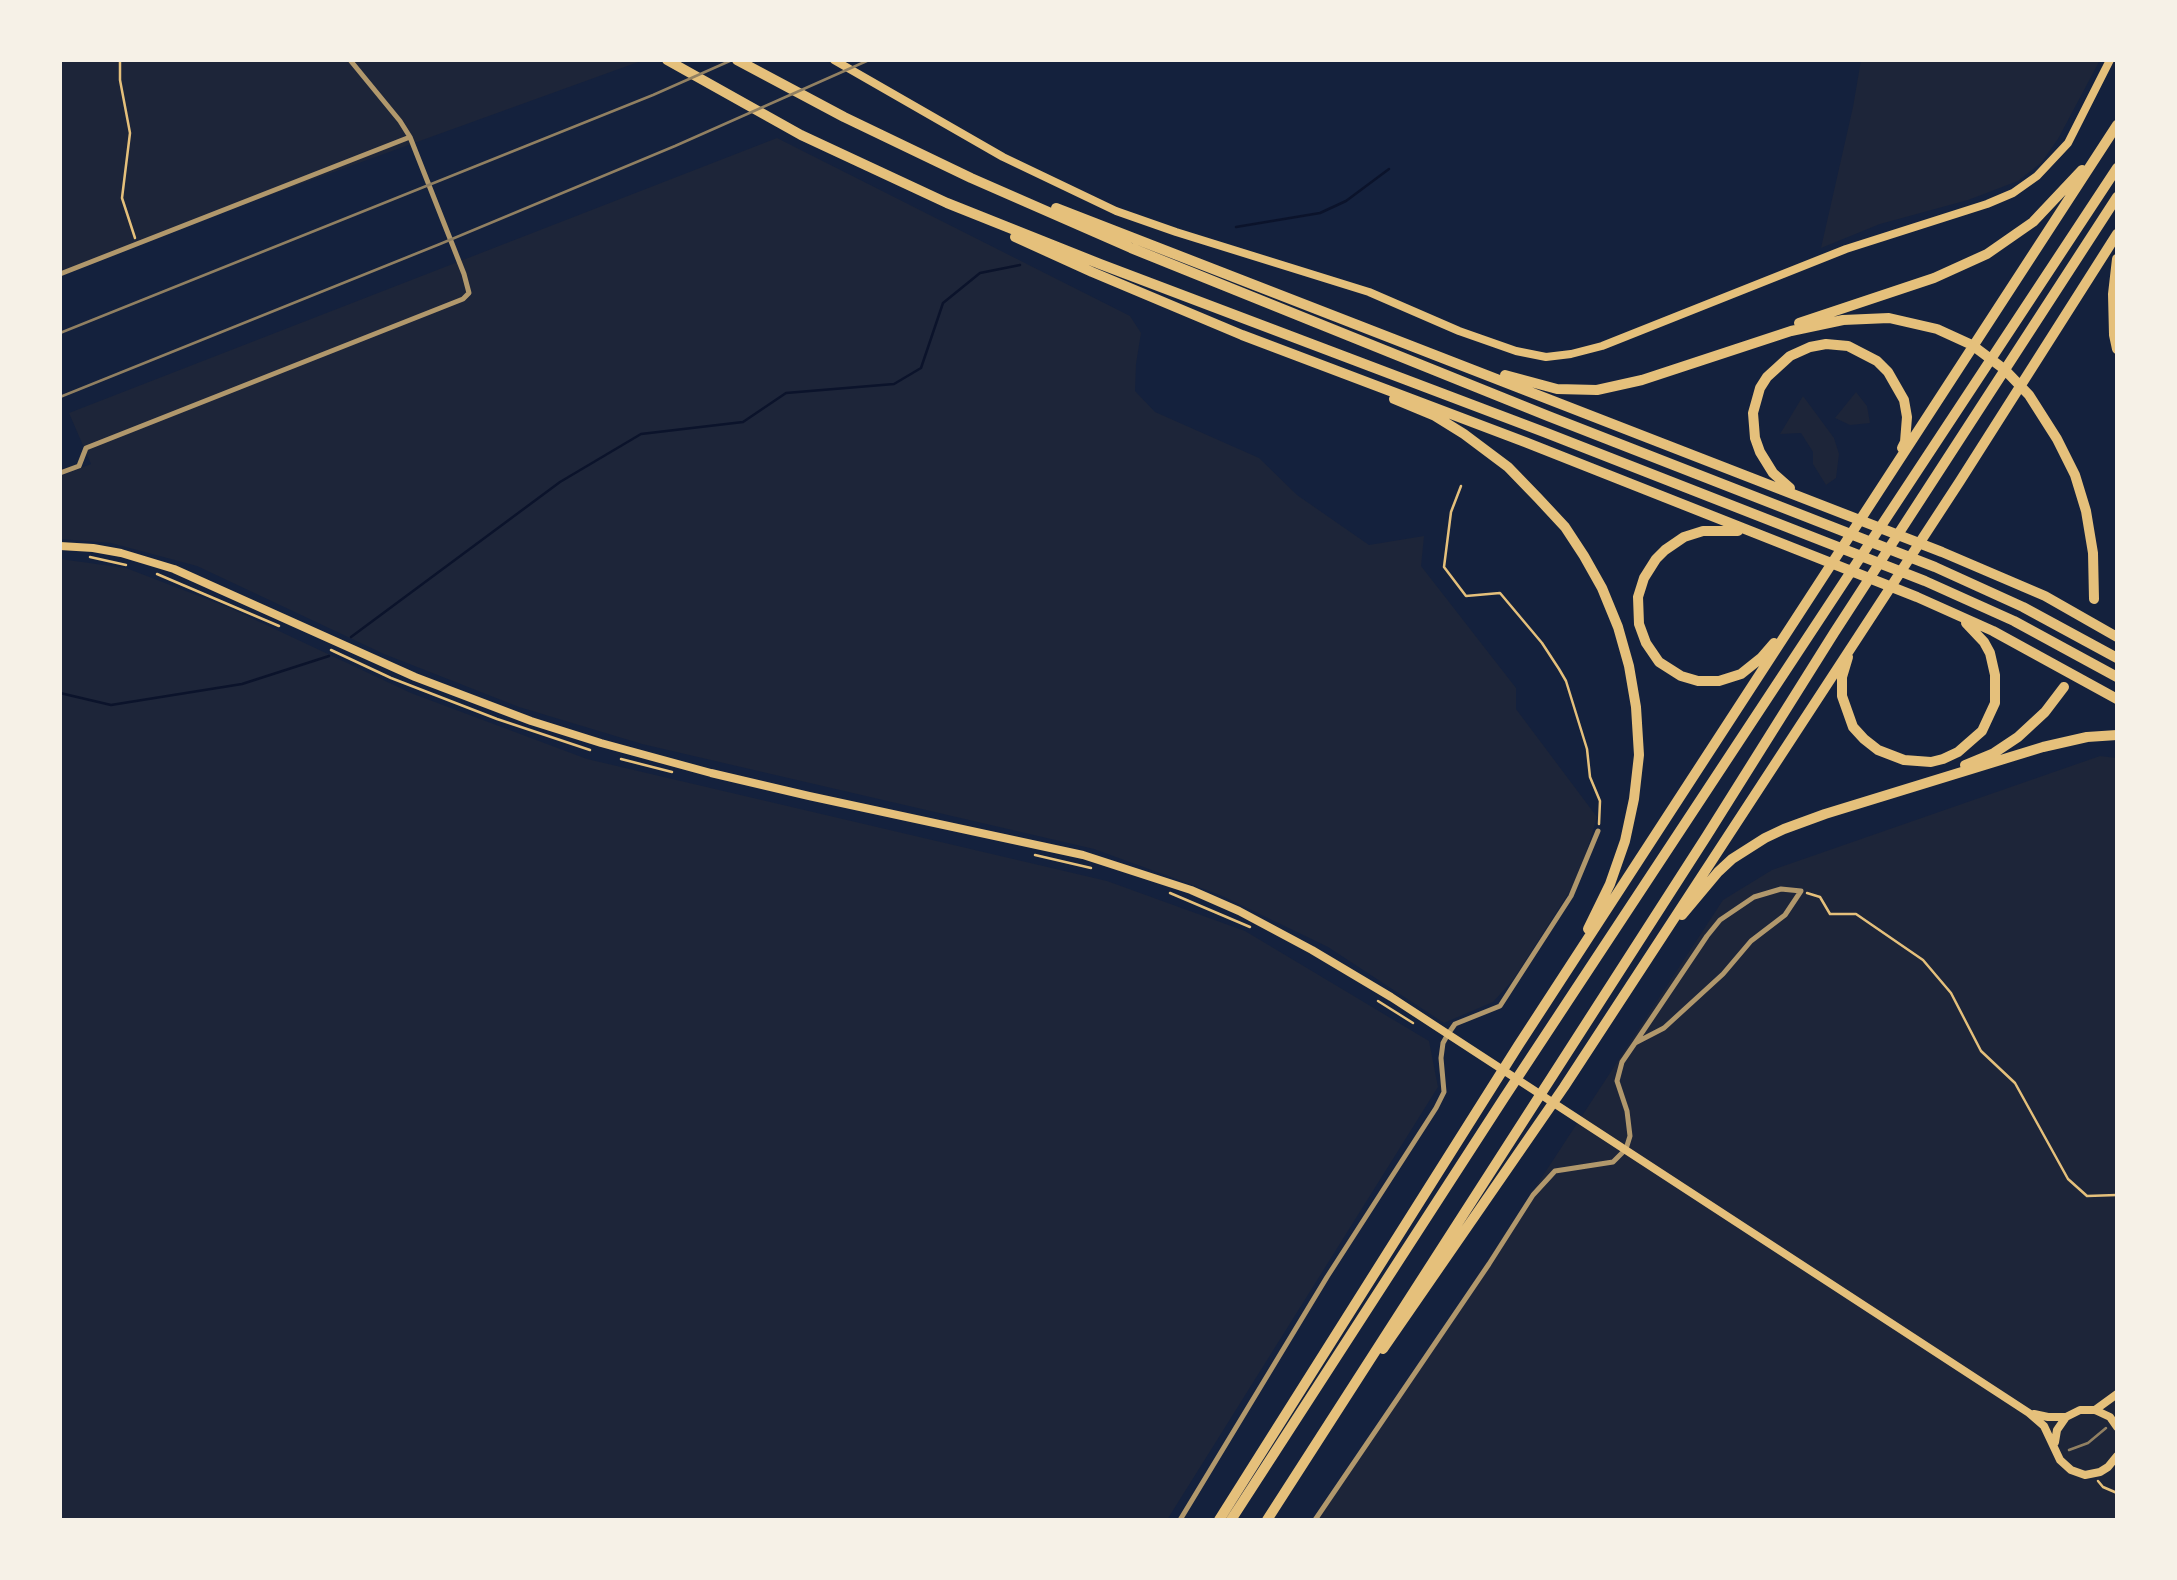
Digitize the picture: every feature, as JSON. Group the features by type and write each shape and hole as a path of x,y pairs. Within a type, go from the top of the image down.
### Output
{"highway":[{"path":"667,60 801,135 1062,259 1434,416 1508,467 1565,527 1602,588 1618,627 1636,706 1639,755 1625,841 1610,884 1595,918 1518,1046"},
{"path":"737,60 970,178 1284,311 1936,567 2023,607 2117,658"},
{"path":"1219,1520 1518,1046 2117,126"},
{"path":"1597,390 1972,262 2033,222 2103,147"},
{"path":"1230,1520 2117,168"},
{"path":"970,178 1120,231 1942,552 2045,596 2117,637"},
{"path":"1267,1520 2117,197"},
{"path":"946,203 1925,582 2014,622 2117,678"},
{"path":"1300,1469 1564,1087 2117,234"},
{"path":"2117,260 2112,294 2117,349"},
{"path":"1422,349 1557,389 1597,390 1642,380 1830,322 1888,318 1938,329 1972,345 1997,363 2022,387 2043,416 2067,458 2086,510 2094,553 2094,599"},
{"path":"1817,503 1792,490 1773,473 1760,452 1753,425 1756,400 1767,377 1790,356 1810,347 1848,346 1863,352 1888,372 1898,386 1907,417 1905,442 1888,476"},
{"path":"1297,356 1774,540"},
{"path":"1804,607 1741,674 1719,681 1698,681 1681,676 1660,662 1646,643 1639,624 1638,597 1648,569 1684,537 1712,530 1748,532 1798,548 1940,607 1993,631 2117,699"},
{"path":"1868,620 1844,669 1846,713 1853,727 1878,750 1904,760 1931,762 1958,752 1982,731 1995,703 1996,690 1984,642 1969,625 1940,607"},
{"path":"1885,796 2001,749 2037,720 2064,687"},
{"path":"1638,971 1718,872 1747,848 1784,829 2065,741 2117,735"}],"main road":[{"path":"834,60 1003,157 1116,211 1368,292 1459,332 1516,351 1546,356 1602,346 1846,250 2013,193 2046,168 2068,143 2110,60"},
{"path":"60,546 121,553 174,570 416,678 601,743 711,773 1030,843 1134,870 1239,911 1312,950 1472,1048 2030,1412 2044,1426 2063,1464 2080,1474 2100,1472 2117,1456"},
{"path":"2095,1410 2117,1394"},
{"path":"2030,1412 2066,1417 2080,1410 2095,1410 2117,1425"},
{"path":"2117,1410 2117,1425"},
{"path":"2055,1446 2057,1430 2066,1417"}],"street":[{"path":"60,474 79,466 86,448 463,299 469,293 410,136 350,60"},
{"path":"60,274 410,136"},
{"path":"1180,1520 1316,1294 1436,1108 1444,1092 1441,1058 1448,1034 1455,1024 1500,1006 1572,896 1598,831"},
{"path":"1315,1520 1533,1195 1555,1172 1613,1162 1626,1148 1630,1136 1627,1112 1617,1081 1622,1062 1634,1043 1706,936 1745,902 1771,891 1801,891 1785,915 1750,940 1700,996 1664,1028 1634,1043"}],"path":[{"path":"120,60 130,133 122,198 138,244"},
{"path":"1461,486 1451,512 1444,566 1466,596 1500,593 1542,643 1566,681 1587,750 1590,777 1600,800 1598,831"},
{"path":"78,556 130,566"},
{"path":"1801,891 1820,897 1830,914 1856,914 1923,960 1951,993 1981,1052 2016,1083 2068,1180 2088,1196 2117,1196"},
{"path":"2095,1480 2117,1493"}],"shaded area":[{"path":"60,60 640,60 641,61 60,271"},
{"path":"1861,60 2100,60 2058,139 2041,163 2018,181 1968,200 1880,224 1821,248"},
{"path":"777,138 1130,316 1141,333 1135,391 1155,412 1259,458 1297,495 1369,545 1424,536 1421,566 1516,688 1516,709 1597,817 1579,877 1513,980 1493,1002 1444,1023 1328,947 1220,895 1094,849 642,744 519,707 384,654 197,566 111,543 60,539 60,476 91,464 69,413"},
{"path":"1856,392 1867,406 1870,423 1850,425 1835,418"},
{"path":"1803,396 1834,438 1839,454 1836,478 1826,485 1801,433 1780,434"},
{"path":"60,559 126,568 230,608 411,693 587,759 1107,881 1245,931 1429,1041 1438,1087 1167,1520 60,1520"},
{"path":"2100,756 2117,758 2117,1520 1318,1520 1723,900 1772,870"}],"waterway":[{"path":"1236,227 1320,213 1346,201 1389,169"},
{"path":"351,637 560,482 641,434 743,422 786,393 894,384 921,368 943,303 980,273 1020,265"},
{"path":"60,693 111,705 242,684 329,656"}],"railway":[{"path":"60,333 732,60"},
{"path":"60,397 440,244 869,60"},
{"path":"2069,1450 2088,1443 2106,1428"}]}
